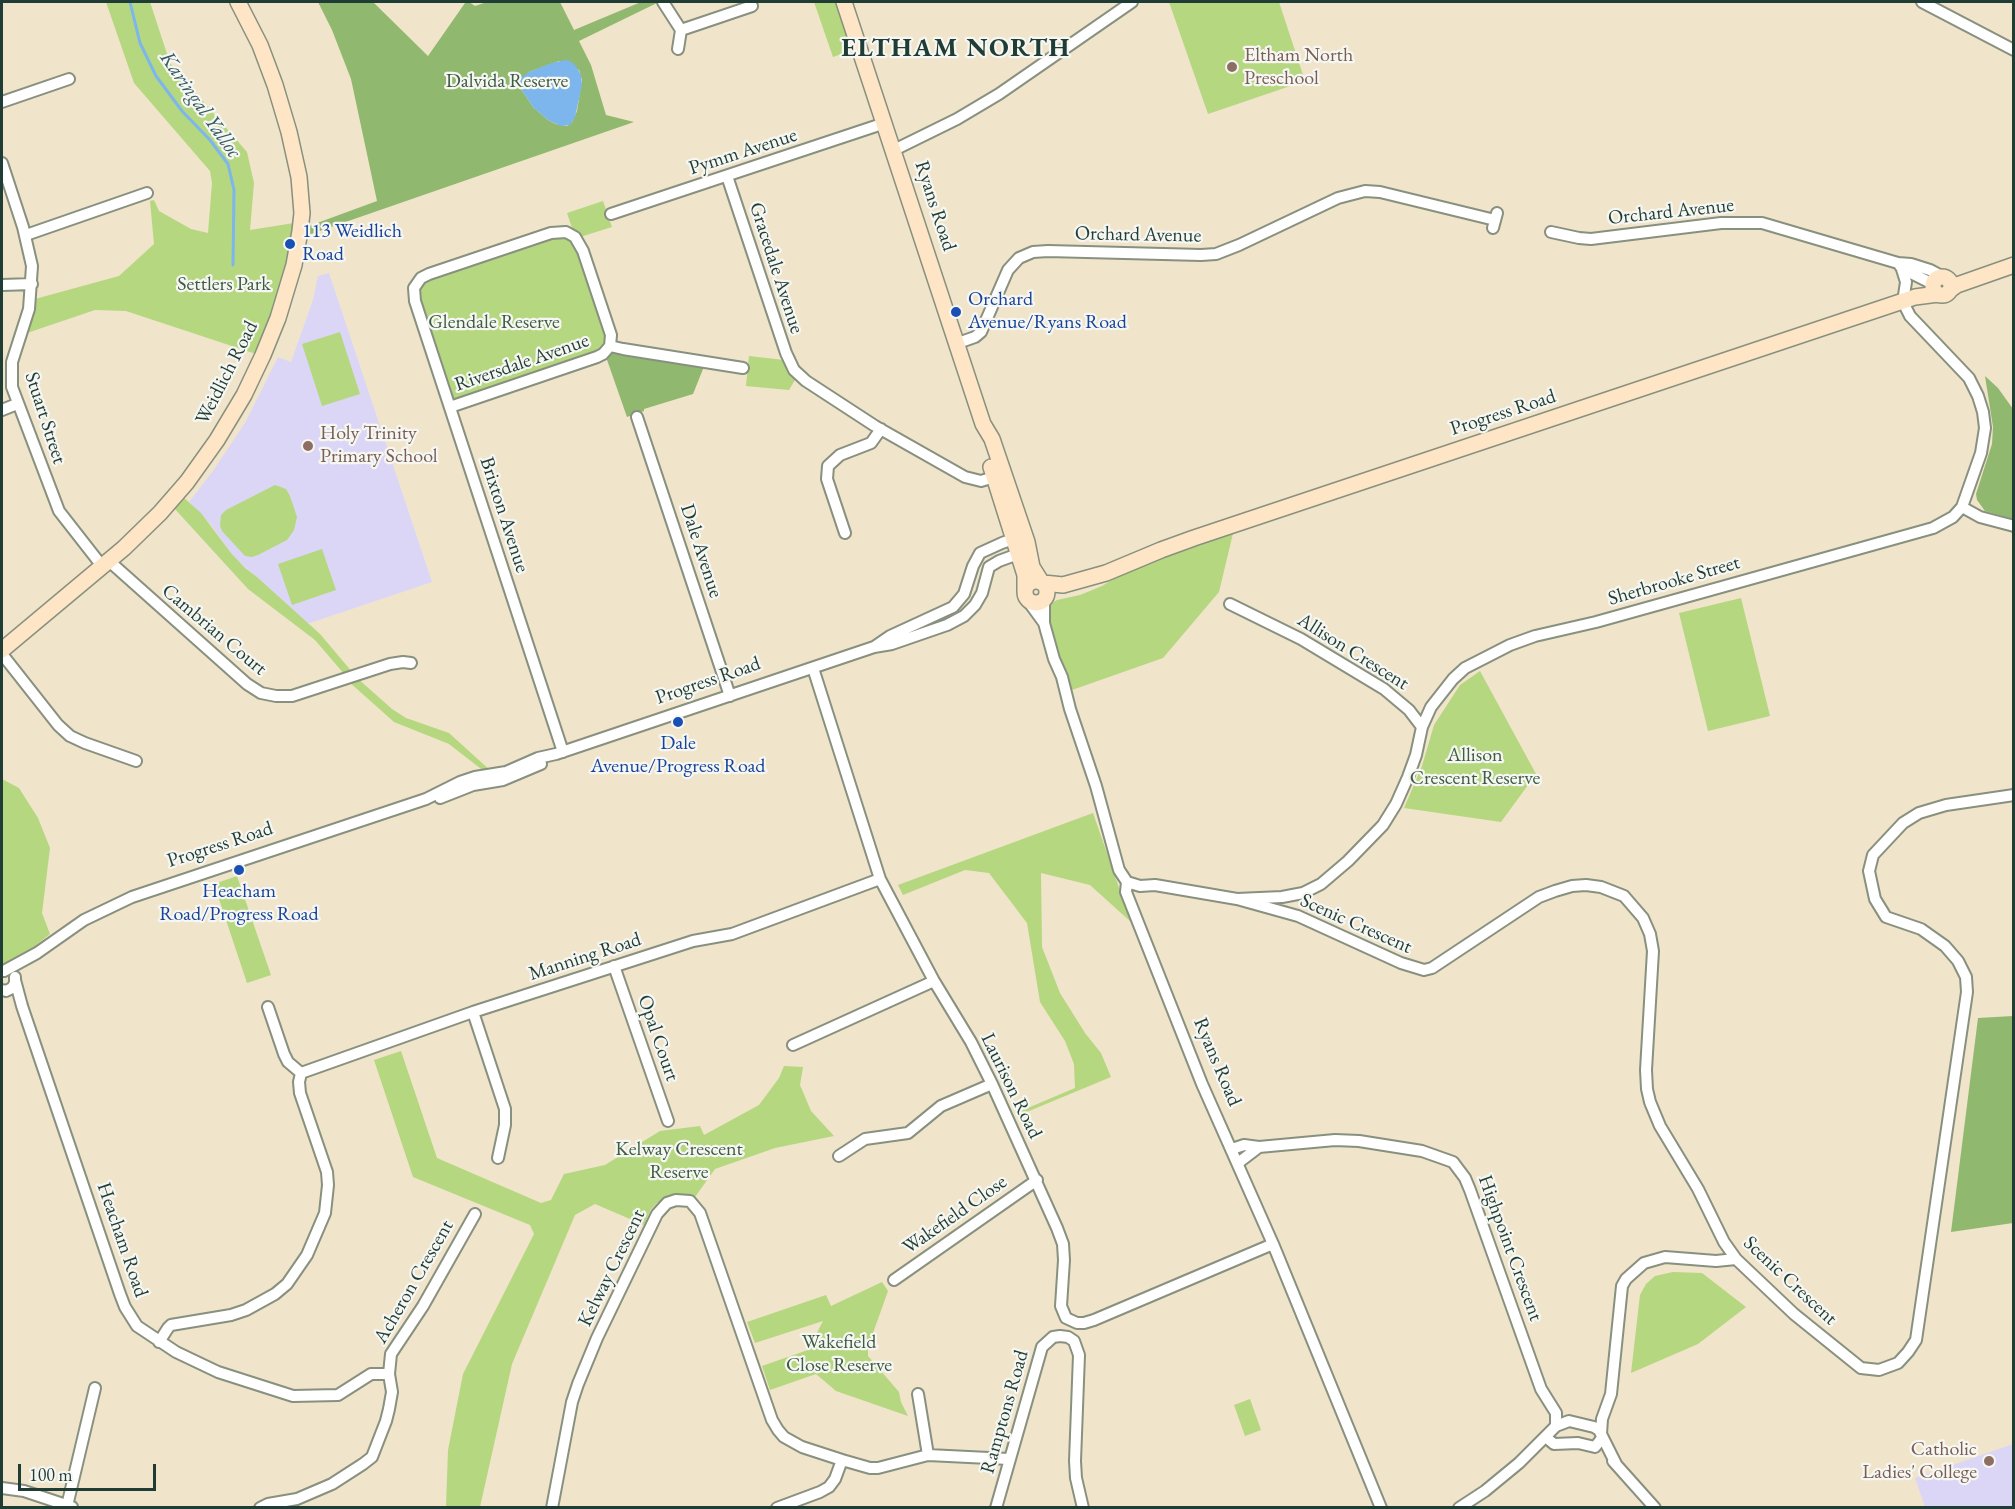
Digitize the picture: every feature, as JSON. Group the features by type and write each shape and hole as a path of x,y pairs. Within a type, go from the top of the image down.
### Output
{"street":[{"name":"Weidlich Road","path":"2,652 145,528 199,466 229,421 252,380 285,299 294,265 302,213 295,156 271,73 260,45 238,2"},
{"path":"663,2 681,30 678,49"},
{"name":"Ryans Road","path":"844,2 983,424 992,439 999,476 1019,545 1025,575 1026,596 1044,623"},
{"path":"894,150 957,119 999,94 1132,2"},
{"path":"1922,2 2013,50"},
{"path":"681,30 752,6"},
{"path":"2,102 69,79"},
{"name":"Pymm Avenue","path":"611,214 885,123"},
{"name":"Stuart Street","path":"2,163 26,235 32,266 27,319 10,370 12,387 59,511 106,564"},
{"name":"Gracedale Avenue","path":"727,176 786,353 794,370 806,381 881,429"},
{"name":"Orchard Avenue","path":"958,343 978,335 1008,270 1019,258 1033,252 1216,254 1338,198 1365,191 1380,192 1495,220"},
{"path":"26,235 147,193"},
{"name":"Orchard Avenue","path":"1551,232 1592,239 1721,223 1762,223 1900,265 1940,285"},
{"name":"Brixton Avenue","path":"560,753 415,301 414,288 422,278 429,274 561,231 571,234 578,240 583,251 611,335 610,346"},
{"path":"1900,265 1906,282 1912,320 1969,378 1978,396 1985,428 1984,440 1962,507 1980,517 2013,526"},
{"name":"Progress Road","path":"1043,583 1063,585 1106,573 1176,544 1909,299 1940,285 2013,265"},
{"path":"2,285 32,284"},
{"name":"Riversdale Avenue","path":"450,407 597,357 610,346 743,368"},
{"path":"2,410 17,404"},
{"name":"Dale Avenue","path":"637,417 730,696"},
{"path":"845,533 827,479 828,466 840,455 868,445 881,429 969,479 981,481 999,476"},
{"name":"Sherbrooke Street","path":"1422,727 1437,699 1458,673 1523,640 1596,622 1933,528 1953,517 1962,507"},
{"name":"Ryans Road","path":"1019,545 1043,583"},
{"name":"Progress Road","path":"874,646 892,644 947,625 964,616 975,605 982,593 989,567 1019,545"},
{"name":"Progress Road","path":"3,971 37,953 84,920 132,897 426,799 460,782 506,772 538,758 560,753 874,646 890,636 953,607 964,594 980,553 993,546 1019,545"},
{"name":"Cambrian Court","path":"106,564 247,684 268,695 292,696 390,664 411,663"},
{"name":"Progress Road","path":"1045,599 1052,599 1077,590 1106,573"},
{"path":"1030,582 1043,583 1047,592 1045,599 1038,603 1026,596 1030,582"},
{"name":"Ryans Road","path":"1045,599 1044,623 1096,786 1119,870 1127,882 1126,892 1202,1084 1273,1244 1382,1508"},
{"name":"Allison Crescent","path":"1230,604 1301,639 1384,689 1409,710 1422,727"},
{"path":"2,652 58,725 70,736 136,761"},
{"name":"Laurison Road","path":"813,668 880,879 934,981 971,1042 1037,1180 1063,1244 1061,1306 1066,1318 1077,1323 1094,1320 1273,1244"},
{"path":"1127,882 1140,886 1155,885 1237,899 1282,897 1303,893 1321,884 1375,835 1396,804 1416,755 1422,727"},
{"name":"Scenic Crescent","path":"1237,899 1298,916 1401,963 1424,970 1432,968 1539,897 1555,891 1586,885 1601,887 1624,896 1643,918 1650,934 1653,951 1646,1070 1650,1102 1660,1126 1698,1189 1724,1242 1736,1259 1794,1314 1861,1368 1879,1370 1898,1363 1916,1340 1968,992 1966,977 1958,961 1945,946 1921,929 1886,917 1875,899 1869,871 1873,855 1903,823 1919,813 1946,805 2013,795"},
{"name":"Manning Road","path":"301,1073 473,1012 614,966 693,941 732,934 880,879"},
{"name":"Progress Road","path":"4,991 12,988 15,979 37,953"},
{"name":"Opal Court","path":"614,966 668,1121"},
{"path":"3,971 13,974 15,979"},
{"name":"Heacham Road","path":"15,979 22,1006 122,1301 137,1326 184,1357 218,1372 299,1398 338,1395 371,1374 389,1374"},
{"path":"793,1045 934,981"},
{"name":"Heacham Road","path":"4,991 22,1006"},
{"path":"159,1342 171,1325 231,1315 265,1300 287,1284 307,1255 325,1213 327,1172 300,1093 301,1073 288,1062 268,1007"},
{"path":"473,1012 506,1108 498,1158"},
{"path":"838,1156 865,1139 908,1133 940,1106 992,1084"},
{"name":"Highpoint Crescent","path":"1232,1149 1244,1145 1259,1147 1335,1140 1359,1141 1422,1151 1453,1162 1465,1178 1470,1190 1541,1389 1556,1413 1556,1426"},
{"path":"1238,1163 1259,1147"},
{"name":"Wakefield Close","path":"894,1280 1037,1180"},
{"name":"Kelway Crescent","path":"552,1508 572,1402 578,1384 597,1338 657,1214 667,1203 676,1200 690,1202 699,1213 769,1410 778,1430 784,1437 802,1447 863,1467 878,1468 928,1455 1009,1459"},
{"name":"Acheron Crescent","path":"260,1508 268,1504 297,1499 322,1489 368,1460 374,1452 386,1421 392,1392 389,1374 391,1354 423,1306 475,1214"},
{"path":"1599,1440 1602,1419 1614,1378 1623,1286 1626,1280 1644,1263 1665,1257 1716,1261 1736,1259"},
{"name":"Ramptons Road","path":"996,1508 1042,1347 1053,1337 1060,1336 1074,1341 1079,1355 1075,1461 1076,1478 1083,1508"},
{"path":"2,1488 24,1491 70,1507 95,1388"},
{"path":"918,1394 928,1455"},
{"name":"Highpoint Crescent","path":"1546,1399 1569,1421"},
{"path":"1581,1423 1592,1418 1608,1401"},
{"path":"1459,1508 1485,1491 1519,1463 1556,1426 1569,1421 1594,1427 1599,1440 1616,1464 1655,1508"},
{"path":"1547,1435 1554,1444"},
{"path":"1519,1463 1554,1444 1599,1440"},
{"path":"777,1508 829,1487 835,1479 842,1460"}],"shaded area":[{"name":"Holy Trinity Primary School","path":"329,273 432,582 307,624 245,568 211,525 189,502 245,423 278,357 291,362 313,300 318,276"},
{"name":"Catholic Ladies' College","path":"2013,1444 2013,1507 1925,1507 1915,1478"}],"green space":[{"name":"Settlers Park","path":"106,2 150,2 170,63 247,152 254,183 250,230 294,223 284,276 256,354 126,311 95,310 27,333 35,299 119,276 154,244 150,201 154,200 159,211 191,229 208,233 212,183 210,171 134,83"},
{"name":"Dalvida Reserve","path":"318,2 373,2 428,56 465,3 469,2 475,6 487,2 560,2 574,30 641,2 659,2 579,41 591,65 606,115 634,122 308,235 309,226 377,201 351,79 332,30","holes":["559,61 579,70 582,80 577,111 572,122 567,126 548,120 533,107 521,89 529,72"]},
{"path":"814,2 838,2 855,49 833,57"},
{"path":"1169,2 1279,2 1305,81 1208,114"},
{"path":"603,201 612,227 580,237 573,231 567,213"},
{"name":"Glendale Reserve","path":"565,235 576,244 608,339 601,351 457,400 454,399 417,299 419,286 425,280 554,236"},
{"path":"340,332 360,394 322,406 302,344"},
{"path":"612,352 705,364 693,394 644,409 644,411 627,417 606,357"},
{"path":"749,356 784,360 796,378 789,390 746,386"},
{"path":"1985,376 1998,388 2013,409 2013,519 1985,511 1977,500 1976,494 1992,444 1993,427"},
{"path":"275,485 286,489 290,496 297,517 294,530 287,540 258,555 245,556 222,531 221,515 226,510"},
{"path":"183,497 201,513 245,568 320,634 353,673 345,675 315,640 248,589 174,508"},
{"path":"1234,529 1219,592 1163,658 1072,690 1069,679 1057,657 1048,619 1050,604 1057,600 1080,595 1102,586 1130,569"},
{"path":"322,549 336,590 292,605 278,564"},
{"path":"1741,598 1770,716 1708,731 1679,613"},
{"name":"Allison Crescent Reserve","path":"1480,671 1536,774 1501,822 1404,808 1422,766 1434,725 1460,685"},
{"path":"357,678 392,709 406,718 449,733 492,772 485,772 449,744 394,722 348,681"},
{"path":"2,779 19,788 38,818 50,848 42,913 50,934 25,954 2,968"},
{"path":"1093,813 1131,922 1090,885 1041,873 1042,947 1060,993 1085,1033 1101,1053 1111,1077 1017,1116 1016,1113 1075,1088 1074,1064 1065,1041 1040,1002 1027,923 989,873 965,870 903,895 898,885"},
{"path":"237,876 271,975 247,983 214,884"},
{"path":"2013,1016 2013,1223 1951,1232 1978,1018"},
{"name":"Kelway Crescent Reserve","path":"401,1051 437,1158 541,1203 551,1200 564,1174 605,1165 660,1131 700,1126 704,1135 759,1105 779,1078 784,1066 803,1067 800,1085 811,1111 834,1136 775,1148 715,1169 695,1197 674,1194 657,1203 651,1209 644,1225 595,1204 575,1215 512,1364 480,1507 446,1507 448,1450 463,1374 534,1234 530,1225 413,1177 374,1060"},
{"path":"1673,1272 1702,1273 1746,1307 1698,1344 1631,1373 1640,1295 1646,1284 1655,1276"},
{"name":"Wakefield Close Reserve","path":"882,1282 888,1291 868,1347 868,1356 899,1392 908,1416 836,1391 816,1374 770,1390 762,1366 808,1350 823,1321 755,1343 747,1322 826,1295 831,1306"},
{"path":"1250,1399 1261,1430 1245,1436 1234,1405"}],"water":[{"path":"565,60 576,66 581,75 582,85 575,117 570,125 561,126 548,120 533,107 521,89 520,82 522,77 529,72"}],"waterway":[{"name":"Karingal Yalloc","path":"130,2 140,43 156,76 182,111 210,140 228,164 234,190 233,265"}],"place":[{"name":"Eltham North Preschool","path":"1232,67"},
{"name":"113 Weidlich Road","path":"290,244"},
{"name":"Orchard Avenue/Ryans Road","path":"956,312"},
{"name":"Holy Trinity Primary School","path":"308,446"},
{"name":"Dale Avenue/Progress Road","path":"678,722"},
{"name":"Heacham Road/Progress Road","path":"239,870"},
{"name":"Catholic Ladies' College","path":"1989,1461"}],"district":[{"name":"ELTHAM NORTH","path":"956,49"}]}
